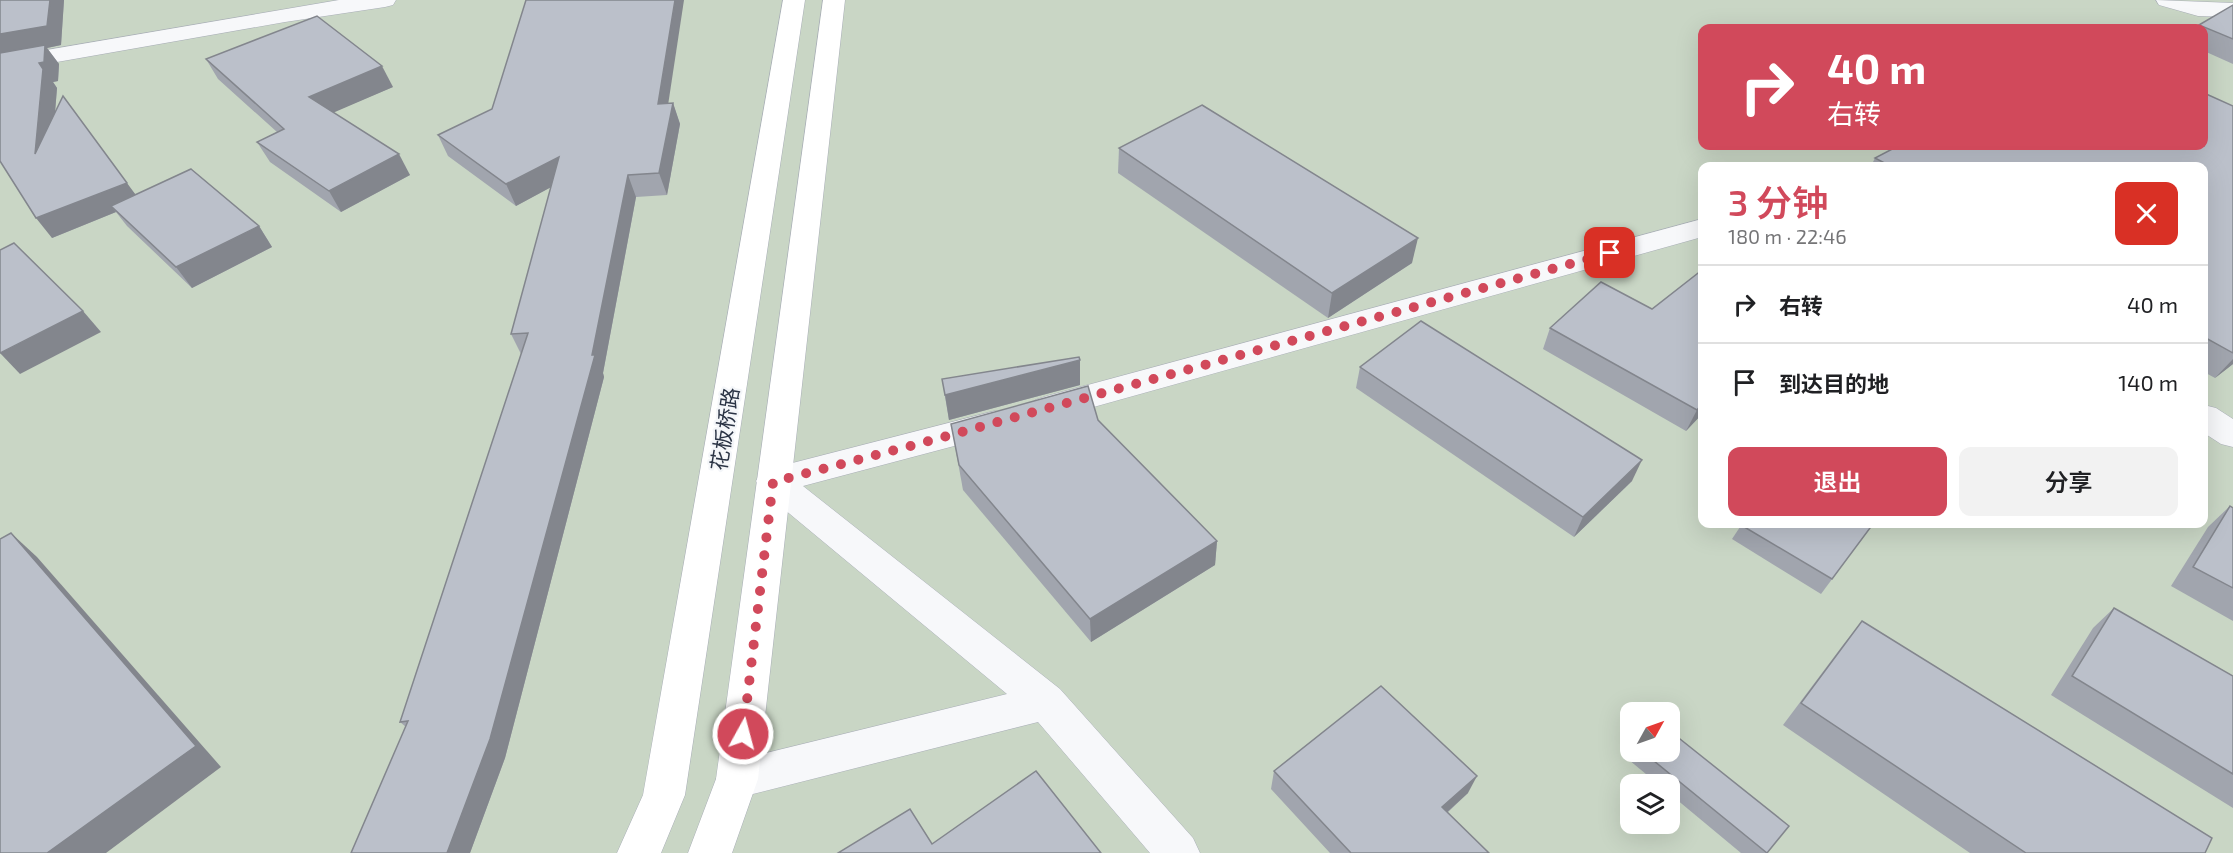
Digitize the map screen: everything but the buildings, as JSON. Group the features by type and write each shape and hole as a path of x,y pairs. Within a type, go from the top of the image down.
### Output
{"street":[{"path":"0,65 285,15 385,0"},
{"name":"花板桥路","path":"639,853 664,795 794,0"},
{"path":"710,853 737,779 834,0"},
{"path":"2168,0 2198,9 2233,10"},
{"path":"773,482 1698,229"},
{"path":"2208,419 2233,435"},
{"path":"773,482 1046,702 1178,853"},
{"path":"737,779 1046,702"}],"green space":[{"path":"0,0 2233,0 2233,853 0,853"}],"route":[{"path":"743,734 773,482 1610,253"}]}
